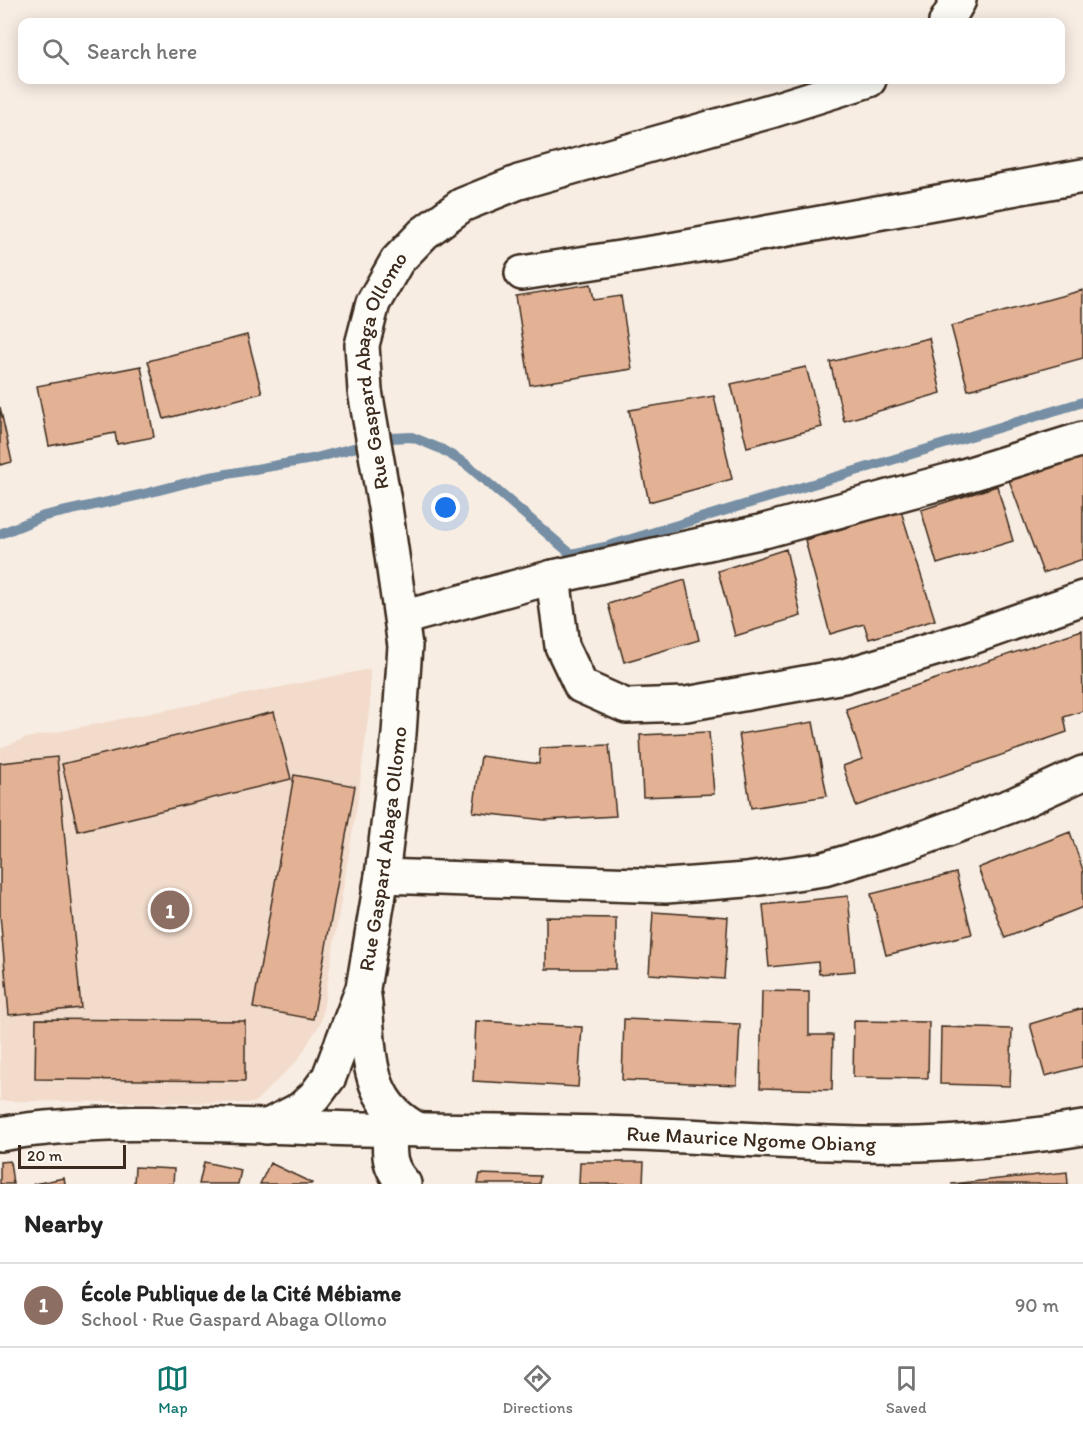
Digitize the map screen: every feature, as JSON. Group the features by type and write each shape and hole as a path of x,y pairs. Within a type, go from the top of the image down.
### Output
{"street":[{"path":"948,18 959,0"},
{"name":"Rue Gaspard Abaga Ollomo","path":"363,988 382,876 399,734 405,646 364,391 362,345 373,303 397,261 424,233 462,205 519,182 774,110 857,84"},
{"path":"522,273 676,249 1083,176"},
{"path":"402,618 553,577 764,531 951,480 1083,439"},
{"path":"553,577 562,646 581,686 626,706 686,704 844,676 962,641 1083,598"},
{"path":"382,876 666,886 746,880 824,869 907,844 1013,806 1083,773"},
{"path":"0,1134 34,1128 88,1125 168,1124 266,1127 301,1109 315,1096 329,1077 363,988"},
{"path":"363,988 373,1075 381,1097 392,1112 405,1123 405,1129 389,1153 393,1172 404,1184"},
{"name":"Rue Maurice Ngome Obiang","path":"266,1127 633,1134 921,1144 1046,1134 1083,1128"}],"shaded area":[{"path":"370,669 370,704 358,799 321,1022 298,1060 254,1103 0,1101 0,748 26,738"}],"building":[{"path":"591,284 594,300 621,296 632,369 530,385 516,296"},
{"path":"1083,290 1083,358 968,390 951,326"},
{"path":"247,335 262,393 164,419 148,361"},
{"path":"929,338 941,393 844,421 830,362"},
{"path":"141,366 154,437 117,444 115,433 49,446 37,386"},
{"path":"806,367 822,427 747,447 731,384"},
{"path":"714,396 732,479 649,502 629,410"},
{"path":"0,407 12,462 0,465"},
{"path":"1083,452 1083,559 1043,573 1009,480"},
{"path":"997,486 1013,541 937,564 921,510"},
{"path":"901,511 935,620 869,639 864,624 830,634 805,540"},
{"path":"786,549 801,616 735,636 718,571"},
{"path":"685,580 699,640 624,662 608,604"},
{"path":"1082,630 1083,711 1064,717 1067,732 856,806 843,766 862,759 846,709"},
{"path":"274,712 291,779 78,831 62,764"},
{"path":"813,722 827,796 751,808 739,734"},
{"path":"709,732 714,794 643,797 640,735"},
{"path":"609,745 616,816 545,820 473,812 481,756 539,764 540,748"},
{"path":"57,757 81,1008 9,1015 0,915 0,763"},
{"path":"294,775 355,786 313,1019 253,1008"},
{"path":"1070,832 1083,870 1083,907 1005,938 978,868"},
{"path":"956,873 972,934 886,955 871,894"},
{"path":"848,896 855,971 819,974 818,962 769,967 763,905"},
{"path":"653,912 728,917 724,979 649,974"},
{"path":"546,917 616,918 616,969 546,969"},
{"path":"762,991 809,992 809,1035 833,1035 832,1090 760,1088"},
{"path":"1083,1008 1083,1066 1045,1076 1030,1024"},
{"path":"36,1019 245,1021 245,1081 35,1079"},
{"path":"624,1019 740,1024 737,1085 622,1080"},
{"path":"476,1021 582,1027 578,1087 473,1081"},
{"path":"854,1021 929,1022 928,1078 853,1077"},
{"path":"941,1027 1012,1029 1010,1086 940,1084"},
{"path":"10,1161 13,1184 0,1184 0,1162"},
{"path":"204,1162 241,1170 238,1184 199,1184"},
{"path":"580,1162 644,1162 643,1184 579,1184"},
{"path":"270,1163 312,1183 260,1184"},
{"path":"135,1167 174,1169 173,1184 134,1184"},
{"path":"1067,1172 1068,1184 951,1184"},
{"path":"480,1174 540,1176 539,1184 478,1184"},
{"path":"64,1178 65,1184 33,1184 44,1182"}],"waterway":[{"path":"390,438 412,437 441,449 466,464 571,554 605,547 1083,402"},
{"path":"0,534 44,516 205,478 312,459 357,447"}],"place":[{"name":"École Publique de la Cité Mébiame","path":"170,910"}]}
